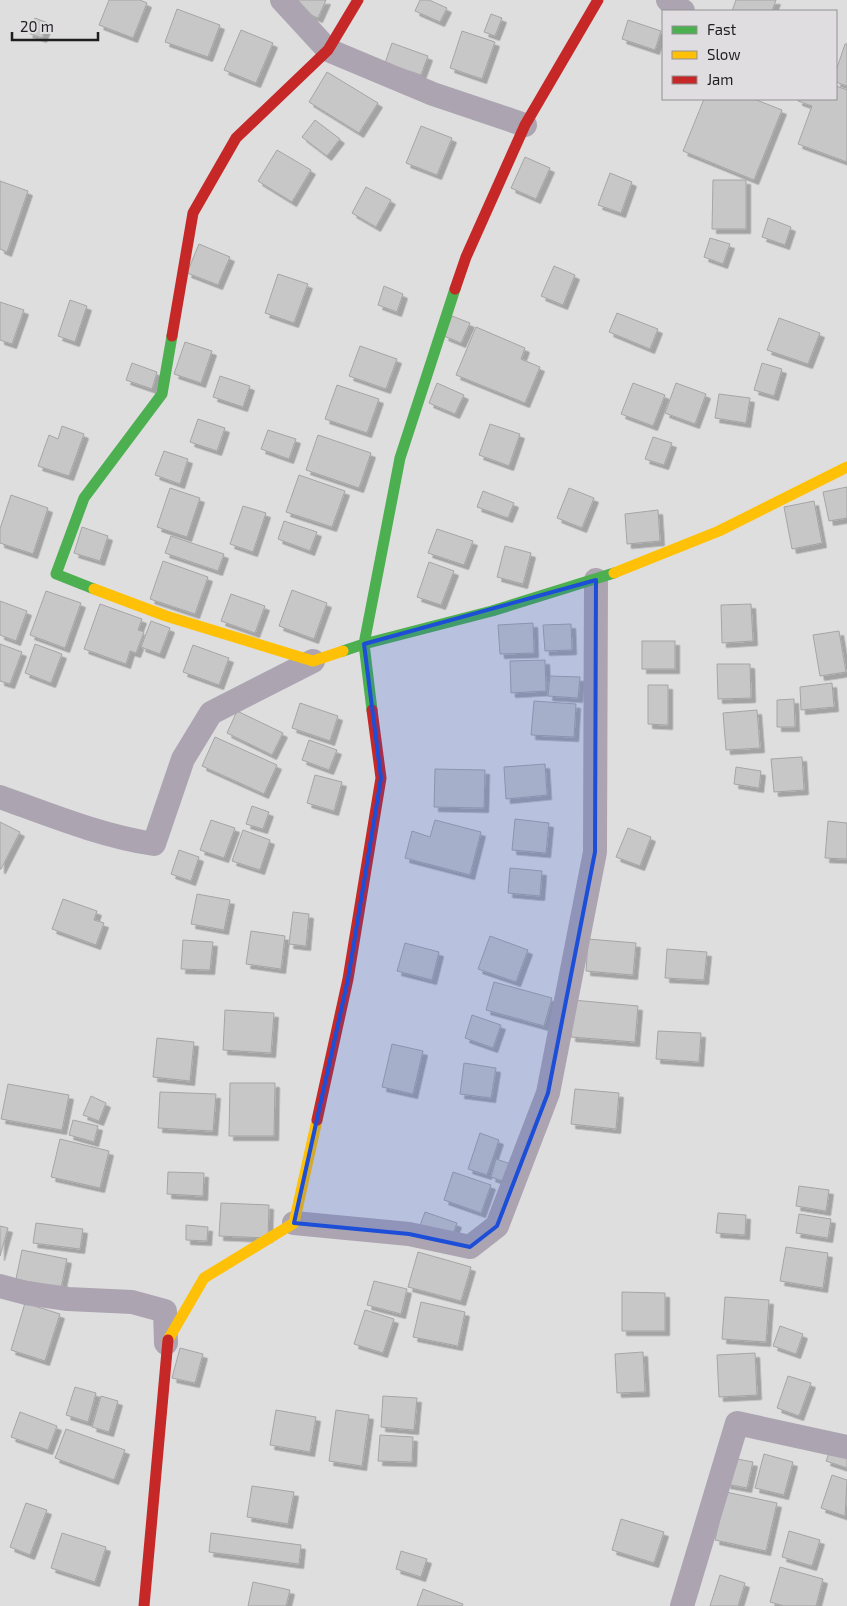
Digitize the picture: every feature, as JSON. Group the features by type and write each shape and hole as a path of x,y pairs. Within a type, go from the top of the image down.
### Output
{"street":[{"path":"282,0 328,50 433,94 525,125"},
{"path":"313,661 166,616 56,574 84,498 162,394 193,213 236,138 328,50 358,0"},
{"path":"294,1223 348,979 380,778 364,644 400,458 466,257 525,125 598,0"},
{"path":"668,0 682,10"},
{"path":"0,797 130,840 154,844 184,759 211,714 313,661 364,644 466,619 596,580 700,539 847,467"},
{"path":"166,1343 204,1278 294,1223 409,1234 470,1247 497,1226 548,1093 595,852 596,580"},
{"path":"0,1286 26,1293 68,1299 132,1302 165,1311 166,1343 144,1606"},
{"path":"682,1606 737,1423 847,1447"}],"highlighted area":[{"path":"596,580 595,852 548,1093 497,1226 470,1247 409,1234 294,1223 348,979 381,778 364,644"}],"building":[{"path":"109,0 140,0 147,3 133,38 99,25"},
{"path":"294,0 326,0 318,18 291,7"},
{"path":"420,0 429,0 447,8 440,22 415,11"},
{"path":"736,0 776,0 772,10 732,10"},
{"path":"177,9 220,25 208,57 165,42"},
{"path":"491,14 502,18 495,36 484,32"},
{"path":"35,18 48,23 42,38 28,33"},
{"path":"628,20 661,31 655,50 622,39"},
{"path":"241,30 273,43 256,83 224,70"},
{"path":"462,31 495,42 482,79 450,68"},
{"path":"392,43 428,56 421,75 385,63"},
{"path":"845,44 847,44 847,86 837,82 837,68"},
{"path":"327,72 378,103 359,133 309,102"},
{"path":"837,86 847,90 847,162 798,144 812,106 798,101 837,100"},
{"path":"704,100 757,100 782,110 754,180 683,151"},
{"path":"315,120 340,139 327,156 302,137"},
{"path":"421,126 452,138 437,175 406,163"},
{"path":"277,150 311,170 292,202 258,181"},
{"path":"525,157 550,168 536,199 511,188"},
{"path":"610,173 632,182 621,213 598,205"},
{"path":"713,180 746,180 746,229 712,229"},
{"path":"0,181 28,191 7,252 0,249"},
{"path":"366,187 391,200 376,227 352,213"},
{"path":"768,218 791,227 785,245 762,237"},
{"path":"710,238 730,244 723,264 704,257"},
{"path":"199,244 230,257 218,285 187,273"},
{"path":"554,266 575,275 563,305 541,296"},
{"path":"278,274 308,284 294,323 265,313"},
{"path":"384,286 403,294 397,312 378,305"},
{"path":"70,300 87,306 75,342 58,336"},
{"path":"0,302 24,310 12,344 0,340"},
{"path":"617,313 658,329 650,349 609,332"},
{"path":"452,316 470,323 461,343 444,336"},
{"path":"779,318 820,333 808,364 767,350"},
{"path":"476,327 525,348 521,359 540,367 525,403 456,375"},
{"path":"185,342 212,351 201,383 174,374"},
{"path":"360,346 397,359 386,389 349,376"},
{"path":"132,363 157,372 152,389 126,380"},
{"path":"762,363 782,369 774,396 754,390"},
{"path":"220,376 250,386 243,407 213,397"},
{"path":"437,383 464,395 455,414 429,403"},
{"path":"633,383 665,395 653,426 621,414"},
{"path":"676,383 706,394 695,424 665,413"},
{"path":"337,385 379,399 367,433 325,419"},
{"path":"719,394 750,398 746,423 715,418"},
{"path":"198,419 225,428 217,451 190,442"},
{"path":"490,424 520,434 509,466 479,455"},
{"path":"62,426 84,434 69,476 38,466 49,435 58,439"},
{"path":"268,430 296,439 289,459 261,449"},
{"path":"318,435 371,453 359,488 306,470"},
{"path":"653,437 672,443 664,465 645,459"},
{"path":"164,451 188,459 180,484 155,475"},
{"path":"299,475 345,491 332,527 286,512"},
{"path":"847,487 847,518 829,521 823,492"},
{"path":"170,488 200,498 187,537 157,527"},
{"path":"569,488 594,498 582,528 557,518"},
{"path":"483,491 514,503 508,518 477,507"},
{"path":"11,495 48,508 33,554 0,543 0,529"},
{"path":"814,501 822,543 792,549 784,507"},
{"path":"243,506 266,513 253,552 230,544"},
{"path":"658,510 660,541 627,544 625,514"},
{"path":"284,521 317,532 310,551 278,539"},
{"path":"82,527 108,536 100,561 74,553"},
{"path":"437,529 473,541 464,565 428,553"},
{"path":"171,536 224,554 218,571 165,553"},
{"path":"505,546 531,553 523,584 497,577"},
{"path":"163,561 208,577 195,614 150,599"},
{"path":"429,562 454,571 441,605 417,597"},
{"path":"292,590 327,603 314,639 279,626"},
{"path":"46,591 81,603 65,648 30,635"},
{"path":"231,594 265,606 255,633 221,621"},
{"path":"0,601 27,611 16,641 0,635"},
{"path":"100,604 142,619 138,630 144,632 136,653 130,651 126,664 84,649"},
{"path":"751,604 753,641 722,643 721,605"},
{"path":"151,621 170,628 160,654 141,647"},
{"path":"533,623 534,653 500,654 498,625"},
{"path":"571,624 572,650 545,651 543,625"},
{"path":"839,631 846,672 820,676 813,635"},
{"path":"642,641 675,641 675,669 642,669"},
{"path":"0,644 22,652 10,684 0,681"},
{"path":"35,644 62,654 51,683 25,673"},
{"path":"193,645 229,658 219,685 183,672"},
{"path":"545,660 546,691 511,693 510,661"},
{"path":"717,664 750,664 751,698 718,699"},
{"path":"550,676 580,677 578,698 548,696"},
{"path":"832,683 834,707 801,710 800,687"},
{"path":"648,685 668,685 668,725 648,724"},
{"path":"794,699 795,727 777,727 777,700"},
{"path":"534,701 576,704 574,737 531,735"},
{"path":"300,703 338,716 330,741 292,728"},
{"path":"757,710 760,748 726,750 723,713"},
{"path":"237,711 283,733 272,755 227,733"},
{"path":"215,737 277,765 264,794 202,766"},
{"path":"309,740 337,750 329,770 302,760"},
{"path":"802,757 804,790 774,792 771,759"},
{"path":"545,764 547,795 506,799 504,767"},
{"path":"736,767 761,771 759,788 734,784"},
{"path":"435,769 485,770 484,808 434,807"},
{"path":"315,775 342,782 334,811 307,803"},
{"path":"252,806 269,812 263,829 246,824"},
{"path":"515,819 549,823 546,853 512,850"},
{"path":"211,820 235,828 224,858 200,850"},
{"path":"435,820 481,832 470,875 405,858 412,831 430,837"},
{"path":"828,821 847,823 847,859 825,858"},
{"path":"0,822 20,832 1,869 0,869"},
{"path":"628,828 651,837 640,866 616,857"},
{"path":"243,830 270,840 260,870 232,861"},
{"path":"179,850 199,857 191,881 171,874"},
{"path":"510,868 542,871 540,896 508,893"},
{"path":"197,894 230,900 224,930 191,924"},
{"path":"63,899 97,911 94,920 104,923 96,945 52,929"},
{"path":"293,912 309,914 306,946 289,944"},
{"path":"251,931 285,936 281,969 246,964"},
{"path":"490,936 528,950 516,982 478,969"},
{"path":"588,939 636,943 633,975 586,971"},
{"path":"183,940 213,942 210,970 181,969"},
{"path":"405,943 439,952 432,980 397,971"},
{"path":"667,949 707,952 704,980 665,978"},
{"path":"494,982 552,998 544,1026 486,1010"},
{"path":"573,1000 638,1006 635,1042 571,1037"},
{"path":"225,1010 274,1013 271,1053 223,1050"},
{"path":"472,1015 501,1025 493,1048 465,1038"},
{"path":"658,1031 701,1033 699,1062 656,1059"},
{"path":"157,1038 194,1042 190,1081 153,1077"},
{"path":"392,1044 423,1051 413,1094 382,1087"},
{"path":"464,1063 496,1068 491,1098 460,1094"},
{"path":"230,1083 275,1083 274,1136 229,1136"},
{"path":"8,1084 69,1095 62,1130 1,1119"},
{"path":"575,1089 619,1093 616,1129 571,1124"},
{"path":"160,1092 216,1094 213,1131 158,1128"},
{"path":"91,1096 106,1103 99,1121 83,1115"},
{"path":"73,1120 98,1126 94,1142 69,1135"},
{"path":"480,1133 499,1140 487,1175 468,1169"},
{"path":"60,1139 109,1151 100,1188 51,1177"},
{"path":"496,1159 514,1165 508,1183 491,1177"},
{"path":"168,1172 204,1173 203,1196 167,1194"},
{"path":"453,1172 491,1185 481,1213 444,1200"},
{"path":"799,1186 829,1190 826,1211 796,1206"},
{"path":"221,1203 269,1205 268,1238 219,1236"},
{"path":"425,1212 457,1223 451,1239 419,1228"},
{"path":"718,1213 746,1215 745,1235 716,1233"},
{"path":"799,1214 831,1219 828,1238 796,1233"},
{"path":"36,1223 83,1229 80,1249 33,1243"},
{"path":"186,1225 208,1227 207,1241 186,1240"},
{"path":"0,1226 8,1228 0,1256"},
{"path":"786,1247 828,1253 823,1288 780,1281"},
{"path":"22,1250 67,1259 61,1288 16,1279"},
{"path":"418,1252 471,1267 461,1301 408,1287"},
{"path":"374,1281 407,1289 401,1314 367,1305"},
{"path":"622,1292 665,1293 665,1331 622,1331"},
{"path":"725,1297 769,1300 766,1342 722,1339"},
{"path":"421,1302 465,1312 458,1346 413,1337"},
{"path":"25,1303 60,1314 45,1361 11,1350"},
{"path":"365,1310 394,1319 383,1353 354,1344"},
{"path":"780,1326 803,1334 796,1354 773,1346"},
{"path":"180,1348 203,1354 195,1383 172,1378"},
{"path":"643,1352 645,1392 617,1393 615,1354"},
{"path":"755,1353 757,1395 719,1397 717,1355"},
{"path":"788,1376 811,1383 799,1416 777,1408"},
{"path":"75,1387 96,1393 88,1422 66,1415"},
{"path":"101,1396 118,1401 109,1432 92,1427"},
{"path":"383,1396 417,1398 414,1430 381,1427"},
{"path":"276,1410 316,1417 310,1452 270,1445"},
{"path":"336,1410 369,1415 362,1466 329,1461"},
{"path":"20,1412 57,1426 48,1450 11,1437"},
{"path":"66,1429 125,1450 114,1480 55,1458"},
{"path":"380,1435 413,1437 412,1462 378,1461"},
{"path":"832,1446 847,1451 847,1468 826,1461"},
{"path":"764,1454 793,1462 784,1495 755,1488"},
{"path":"732,1458 753,1462 747,1488 726,1484"},
{"path":"832,1475 847,1480 845,1516 821,1508"},
{"path":"252,1486 294,1492 288,1524 247,1517"},
{"path":"726,1492 777,1503 766,1551 715,1540"},
{"path":"26,1503 47,1510 30,1555 10,1547"},
{"path":"621,1519 664,1532 654,1563 612,1550"},
{"path":"789,1531 820,1540 812,1566 782,1557"},
{"path":"62,1533 106,1547 95,1582 51,1568"},
{"path":"211,1533 301,1545 299,1564 209,1552"},
{"path":"401,1551 427,1559 421,1577 396,1569"},
{"path":"780,1567 823,1579 816,1606 784,1606 770,1602"},
{"path":"720,1575 745,1583 738,1606 710,1606"},
{"path":"253,1582 290,1590 286,1606 248,1606"},
{"path":"423,1589 463,1604 462,1606 417,1606"}],"traffic: fast":[{"path":"343,651 364,644 400,458 455,289"},
{"path":"94,589 56,574 84,498 162,394 172,336"},
{"path":"372,710 364,644 492,611 614,573"}],"traffic: slow":[{"path":"614,573 719,531 847,467"},
{"path":"94,589 166,616 313,661 343,651"},
{"path":"168,1340 204,1278 294,1223 317,1120"}],"traffic: jam":[{"path":"172,336 193,213 236,138 328,50 358,0"},
{"path":"455,289 466,257 525,125 598,0"},
{"path":"317,1120 348,979 381,778 372,710"},
{"path":"144,1606 168,1340"}]}
